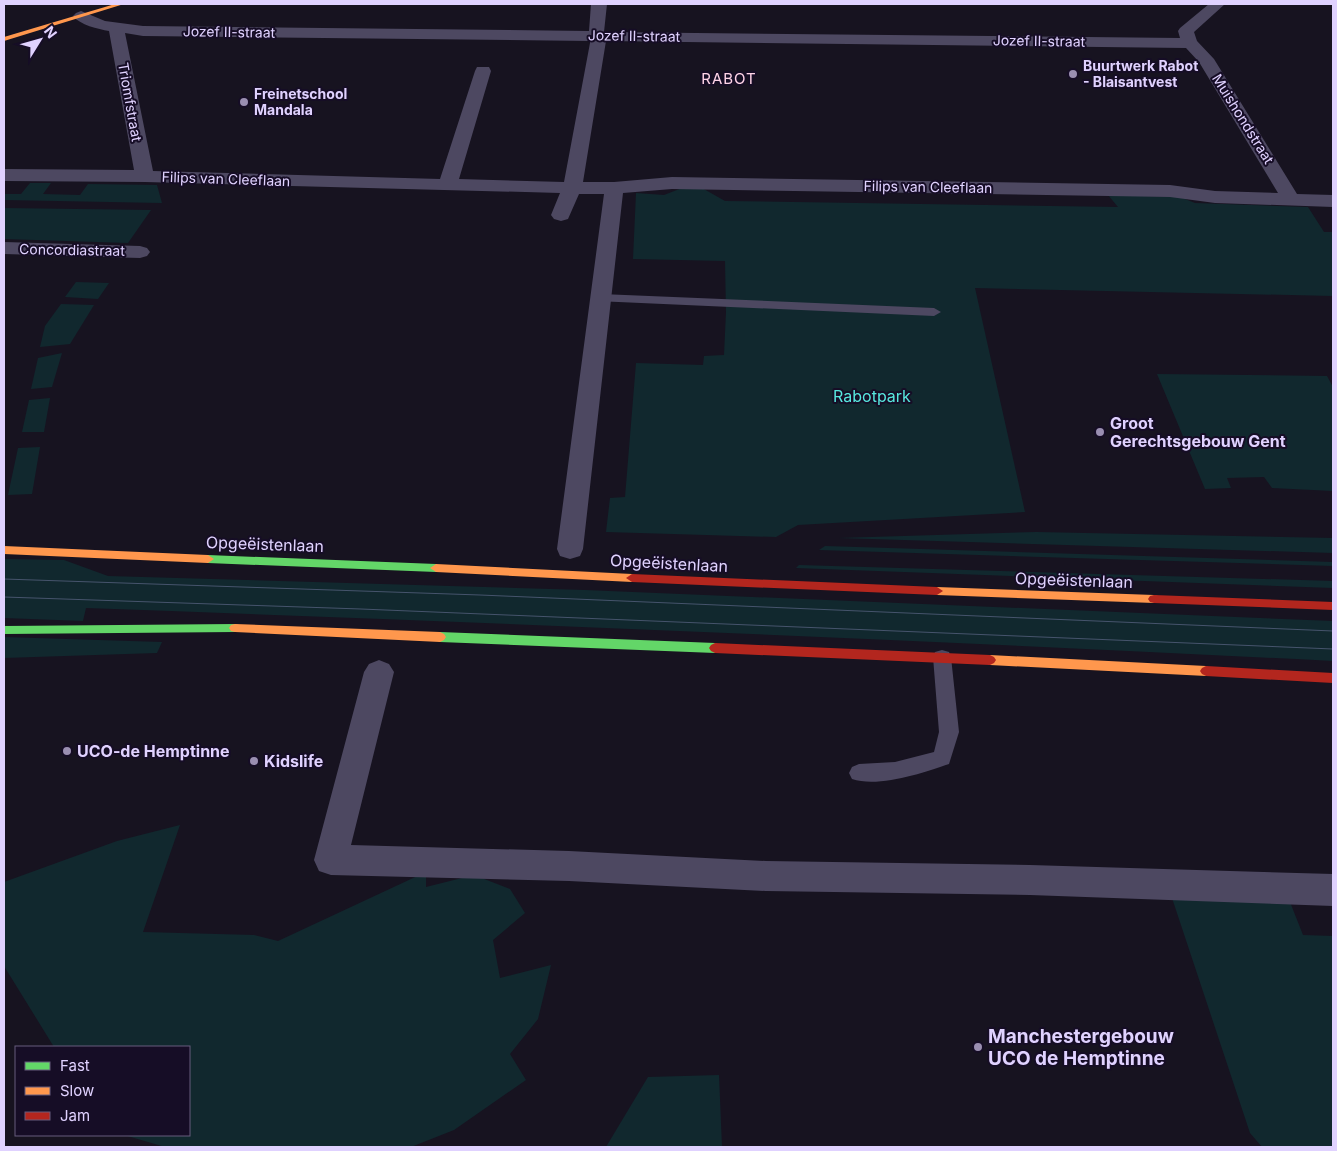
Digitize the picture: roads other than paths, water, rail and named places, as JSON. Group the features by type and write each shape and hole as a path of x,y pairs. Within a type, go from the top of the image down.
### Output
{"main road":[{"path":"4,39 121,4"},
{"name":"Opgeëistenlaan","path":"4,550 412,566 758,584 1333,606"},
{"path":"4,630 232,628 942,657 1333,678"}],"street":[{"path":"561,214 572,188 598,44 596,28 599,4"},
{"path":"1190,43 1186,31 1218,4"},
{"name":"Jozef II-straat","path":"81,16 101,25 143,31 1190,43"},
{"name":"Triomfstraat","path":"116,28 141,164 145,176"},
{"name":"Muishondstraat","path":"1190,43 1206,59 1276,173 1288,195 1284,200"},
{"path":"448,184 483,71"},
{"name":"Filips van Cleeflaan","path":"4,175 145,176 572,188 614,188 672,183 1170,191 1215,197 1333,200"},
{"path":"570,549 614,188"},
{"name":"Concordiastraat","path":"4,248 140,252"},
{"path":"379,672 331,860 569,866 766,876 1040,880 1333,890"}],"lane":[{"path":"601,298 934,312"},
{"path":"859,773 895,771 942,758 949,732 942,657"}],"tram line":[{"path":"4,579 480,595 1333,631"},
{"path":"4,597 361,609 1333,649"}],"place":[{"name":"Buurtwerk Rabot - Blaisantvest","path":"1073,74"},
{"name":"Freinetschool Mandala","path":"244,102"},
{"name":"Groot Gerechtsgebouw Gent","path":"1100,432"},
{"name":"UCO-de Hemptinne","path":"67,751"},
{"name":"Kidslife","path":"254,761"},
{"name":"Manchestergebouw UCO de Hemptinne","path":"978,1047"}],"district":[{"name":"RABOT","path":"729,79"}],"park label":[{"name":"Rabotpark","path":"872,396"}]}
